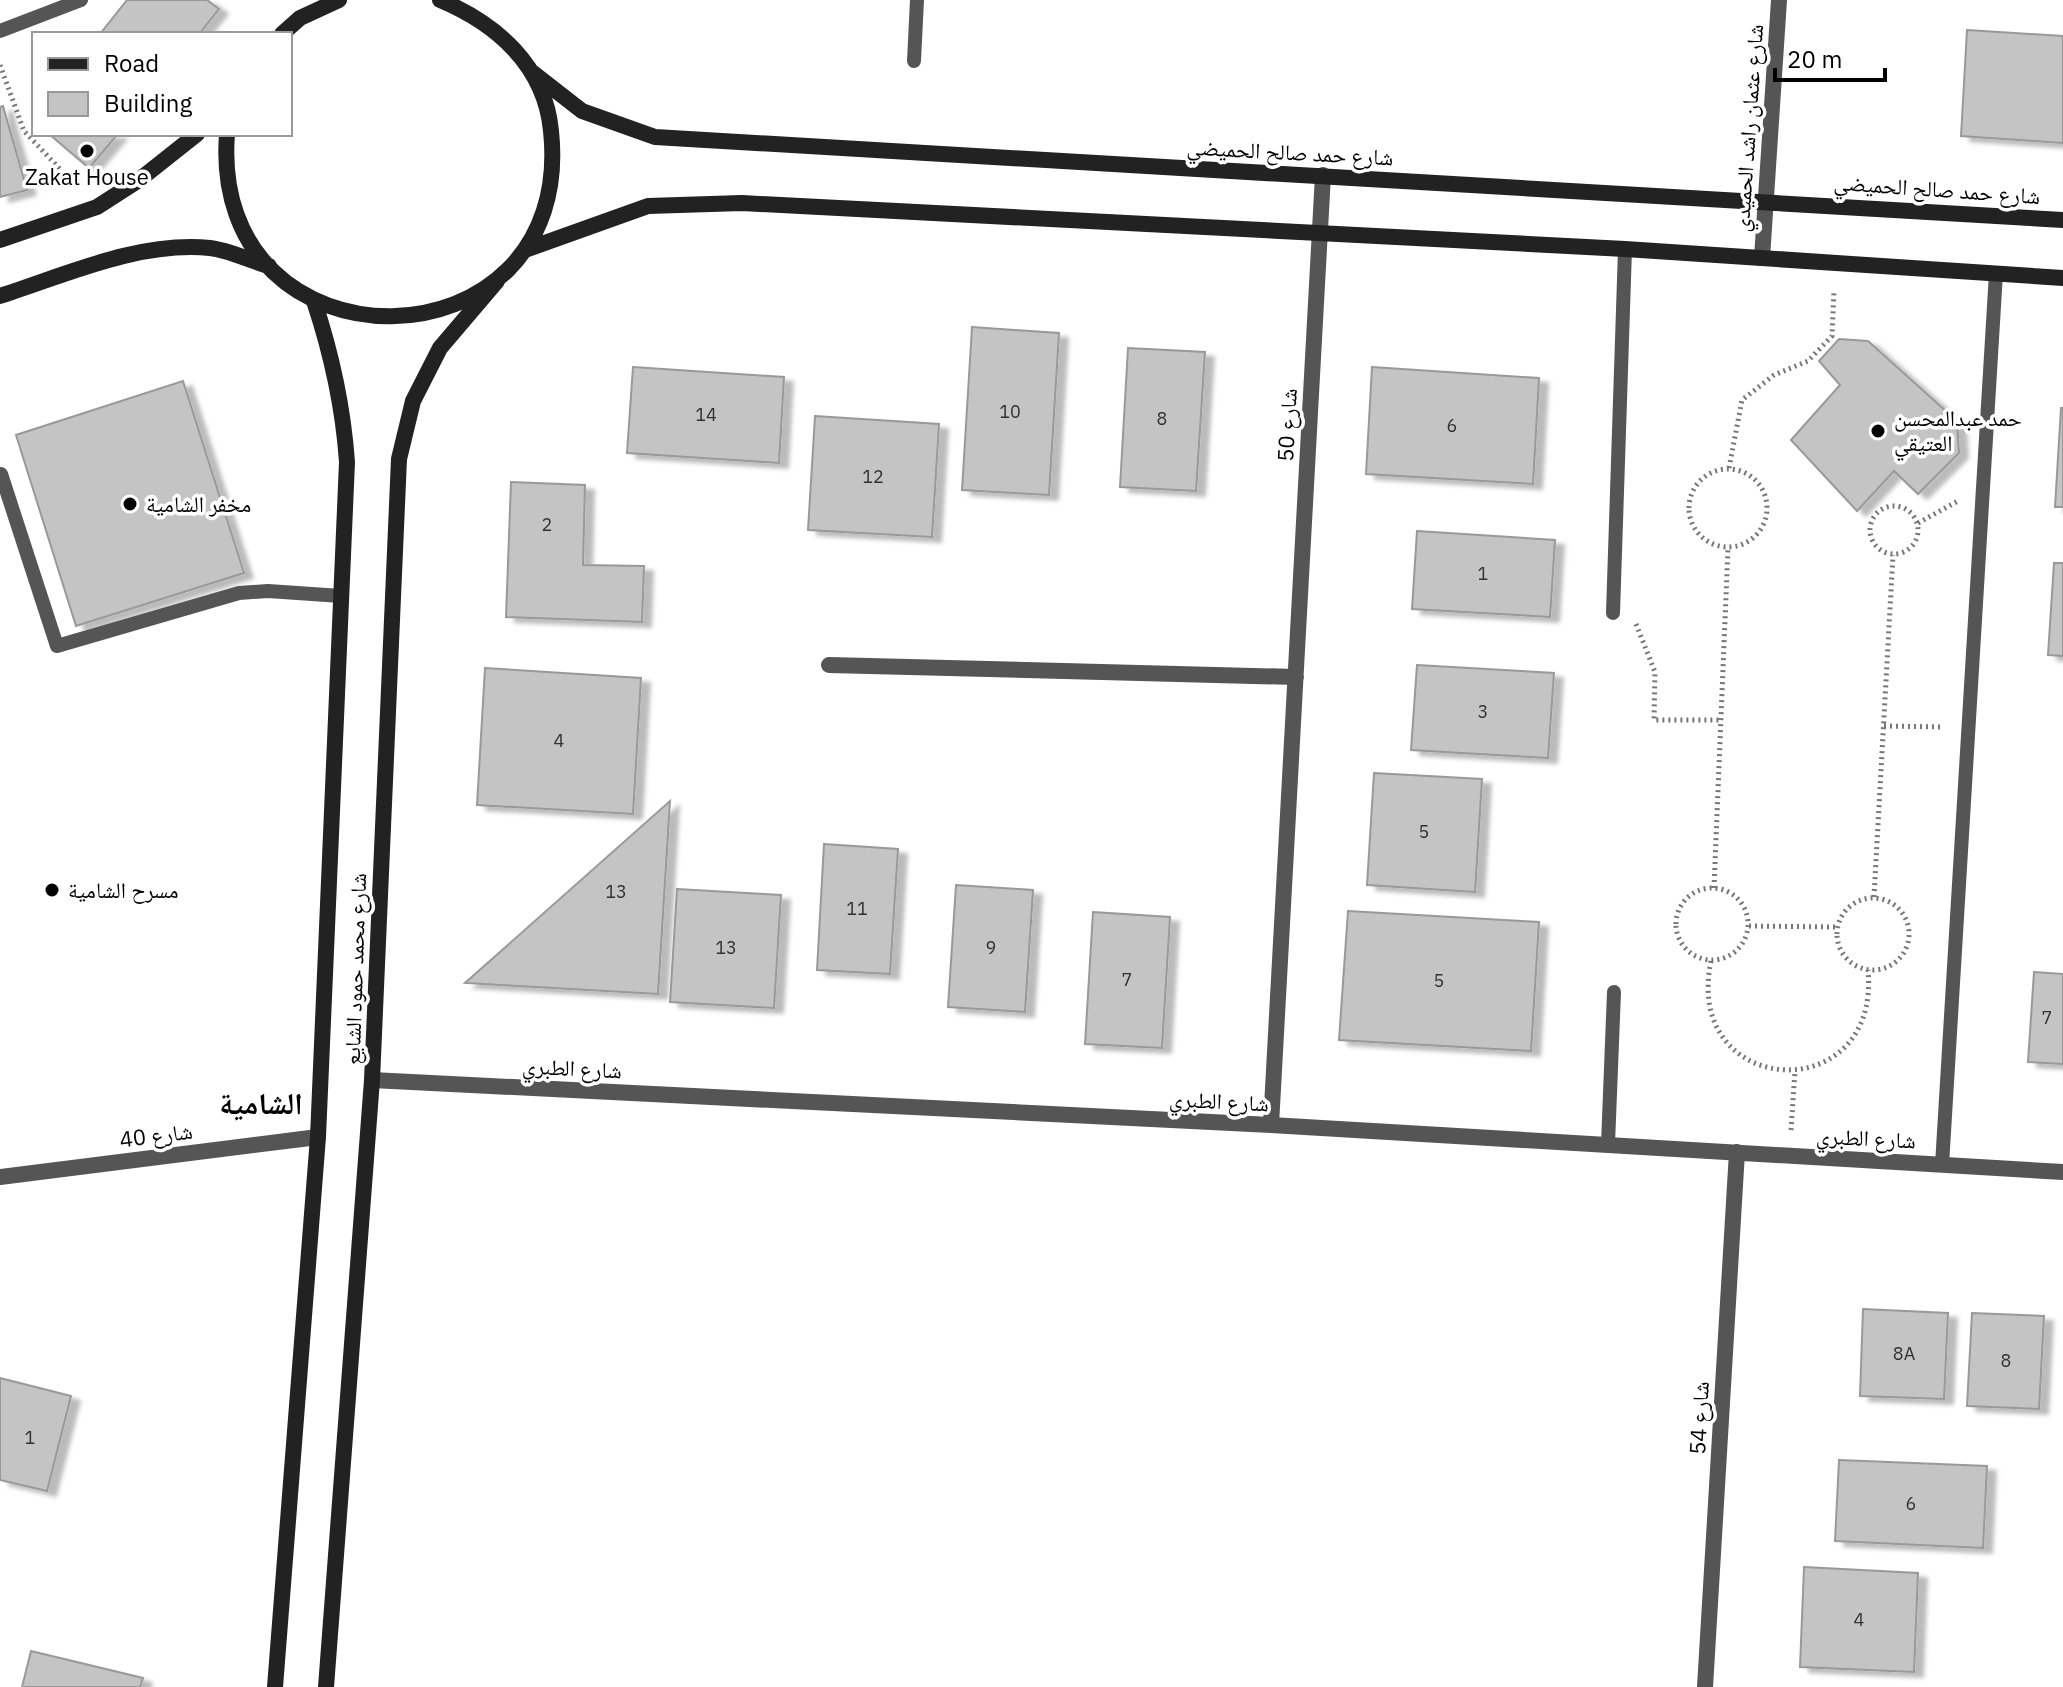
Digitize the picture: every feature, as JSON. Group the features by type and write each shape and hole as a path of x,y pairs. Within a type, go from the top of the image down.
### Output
{"main road":[{"path":"281,32 305,0"},
{"path":"282,32 300,18 339,0"},
{"path":"440,0 476,15 507,40 532,72 550,116 555,162 546,208 525,250"},
{"path":"466,0 476,15"},
{"name":"شارع حمد صالح الحميضي","path":"532,72 582,111 655,137 1765,200 2063,220"},
{"path":"0,240 97,207 139,180 194,136"},
{"path":"227,136 228,183 242,228 269,266 314,301 360,316 408,318 455,306 497,281"},
{"path":"525,250 648,206 742,203 1625,249 2063,278"},
{"path":"0,296 109,261 161,250 211,248 269,266"},
{"name":"شارع محمد حمود الشايع","path":"326,1687 372,1080 399,459 413,401 440,348 525,250"},
{"name":"شارع محمد حمود الشايع","path":"275,1687 318,1137 347,462 344,413 334,362 314,301"}],"street":[{"name":"شارع عثمان راشد الحميدي","path":"1762,258 1779,0"},
{"name":"شارع 50","path":"1271,1125 1323,175"},
{"path":"829,665 1296,677"},
{"name":"شارع الطبري","path":"372,1080 1271,1125 2063,1172"},
{"name":"شارع 40","path":"0,1177 318,1137"},
{"name":"شارع 54","path":"1705,1687 1737,1152"}],"lane":[{"path":"0,31 81,0"},
{"path":"914,61 917,0"},
{"path":"1613,613 1625,249"},
{"path":"1942,1165 1996,273"},
{"path":"1,474 57,646 239,593 268,591 341,596"},
{"path":"1608,1144 1614,992"}],"path":[{"path":"0,65 24,131 34,146 97,207"},
{"path":"1729,468 1742,400 1774,375 1808,361 1832,336 1835,263"},
{"path":"1729,468 1752,476 1767,496 1766,521 1751,541 1728,548 1704,540 1690,520 1690,495 1705,475 1729,468"},
{"path":"1918,523 1983,488"},
{"path":"1895,505 1909,510 1918,523 1918,538 1909,550 1893,555 1879,550 1870,538 1870,522 1879,510 1895,505"},
{"path":"1714,888 1728,548"},
{"path":"1874,897 1893,555"},
{"path":"1613,613 1639,625 1655,672 1654,720 1721,720"},
{"path":"1884,726 1969,727"},
{"path":"1714,888 1732,893 1745,908 1749,926 1743,944 1729,957 1711,961 1693,955 1680,941 1675,922 1681,905 1695,892 1714,888"},
{"path":"1874,897 1892,903 1906,917 1910,937 1903,956 1888,968 1868,970 1850,963 1839,946 1837,927 1844,912 1857,901 1874,897"},
{"path":"1749,926 1837,927"},
{"path":"1711,961 1706,984 1708,1007 1716,1029 1730,1048 1749,1062 1771,1070 1795,1071 1818,1066 1839,1055 1855,1037 1866,1016 1870,994 1868,970"},
{"path":"1790,1155 1795,1071"}],"building":[{"path":"127,0 207,0 219,9 201,32 102,32"},
{"path":"1967,30 2063,36 2063,143 1961,136"},
{"path":"3,106 27,190 0,197 0,107"},
{"name":"Zakat House","path":"51,136 116,136 89,168"},
{"path":"972,327 1059,333 1049,495 962,490"},
{"name":"حمد عبدالمحسن العتيقي","path":"1839,339 1868,341 1957,421 1959,453 1918,494 1894,471 1857,511 1791,440 1840,385 1819,361"},
{"path":"1128,348 1205,352 1196,491 1120,487"},
{"path":"633,367 784,377 779,463 627,453"},
{"path":"1372,367 1539,378 1533,484 1366,474"},
{"name":"مخفر الشامية","path":"183,381 244,573 76,626 16,435"},
{"path":"2061,408 2063,507 2055,507"},
{"path":"815,416 939,424 932,537 808,530"},
{"path":"511,482 585,485 583,565 644,566 642,622 506,617"},
{"path":"1417,531 1555,540 1550,617 1412,609"},
{"path":"2054,563 2063,563 2063,656 2048,655"},
{"path":"1417,665 1554,673 1548,758 1411,750"},
{"path":"485,668 641,678 633,814 477,805"},
{"path":"1374,773 1482,779 1475,892 1367,885"},
{"path":"670,801 658,994 465,983"},
{"path":"824,844 898,849 890,974 817,970"},
{"path":"956,885 1033,890 1025,1012 948,1007"},
{"path":"677,889 781,895 774,1008 670,1002"},
{"path":"1348,911 1539,922 1531,1051 1339,1040"},
{"path":"1093,912 1170,917 1162,1048 1085,1044"},
{"path":"2034,972 2063,974 2063,1064 2028,1062"},
{"path":"1863,1309 1948,1313 1944,1399 1860,1396"},
{"path":"1972,1313 2044,1316 2039,1409 1967,1406"},
{"path":"0,1378 71,1396 47,1491 0,1480"},
{"path":"1839,1460 1987,1466 1983,1548 1835,1541"},
{"path":"1804,1567 1918,1573 1914,1672 1800,1667"},
{"path":"31,1651 143,1678 140,1687 22,1687"}],"place":[{"name":"Zakat House","path":"87,151"},
{"name":"حمد عبدالمحسن العتيقي","path":"1878,431"},
{"name":"مخفر الشامية","path":"130,504"},
{"name":"مسرح الشامية","path":"52,890"}],"district":[{"name":"الشامية","path":"261,1104"}]}
